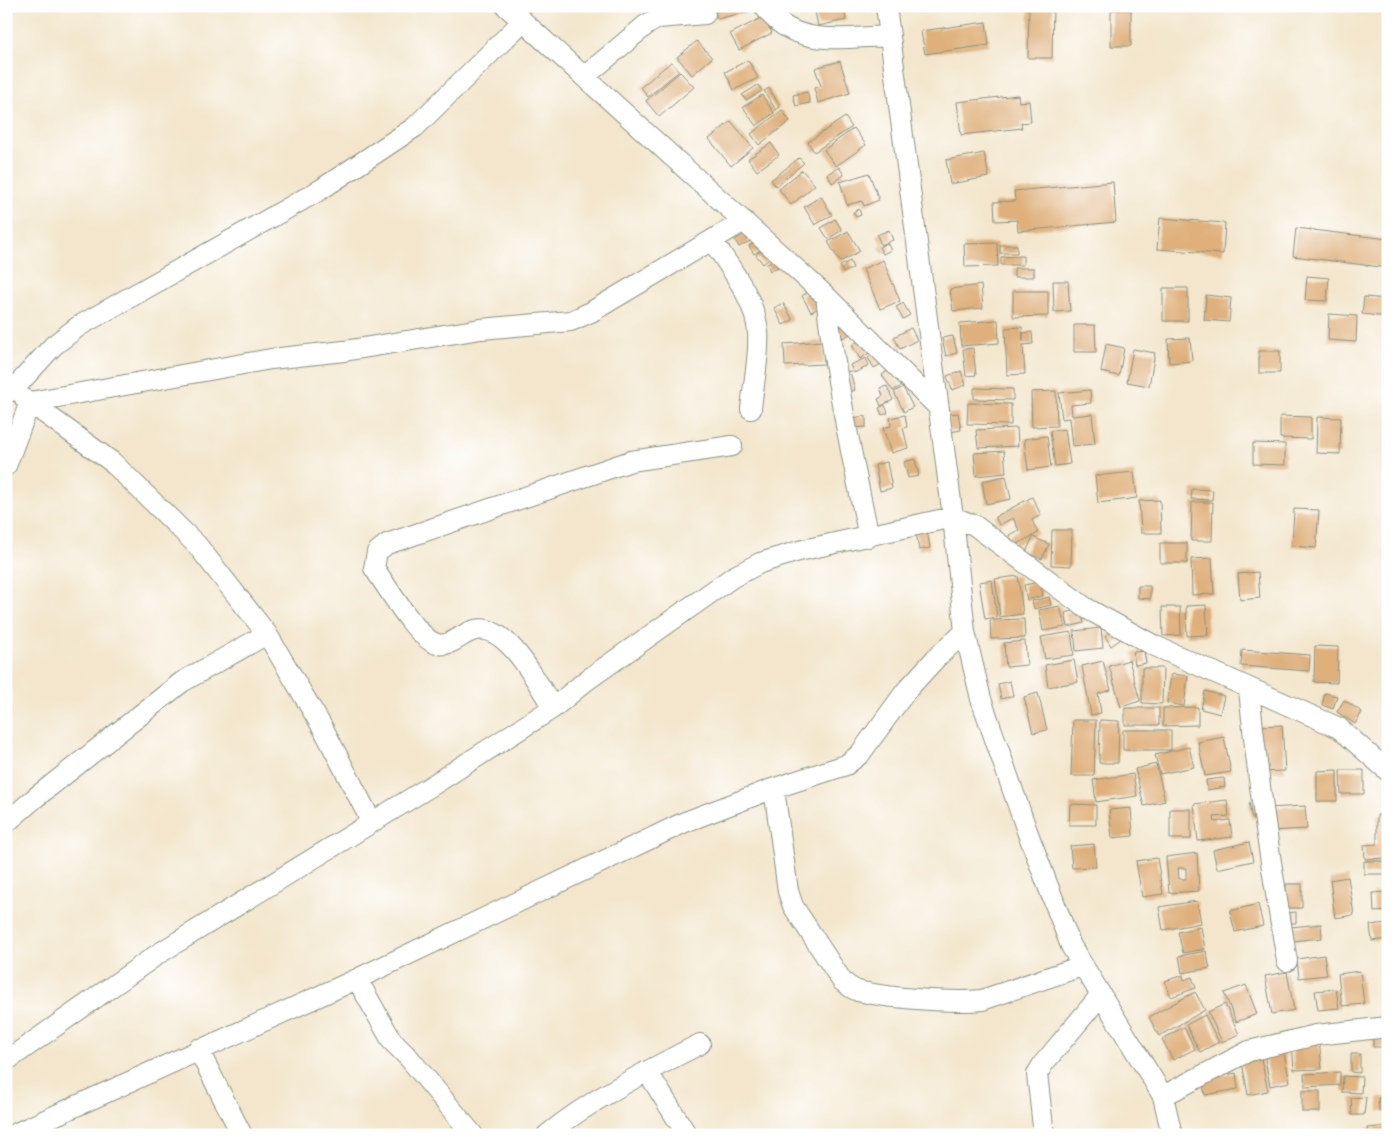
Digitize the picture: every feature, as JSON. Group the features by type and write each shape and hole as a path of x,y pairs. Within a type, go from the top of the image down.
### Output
{"street":[{"path":"506,6 826,296 939,408"},
{"path":"764,6 777,23 809,38 890,36"},
{"path":"886,6 953,517 966,632 981,700 1037,858 1071,946 1163,1096 1172,1135"},
{"path":"584,77 646,25 658,18 706,14"},
{"path":"371,821 324,730 267,634 197,545 112,462 30,402 9,389 53,346 79,326 320,190 415,127 523,21"},
{"path":"30,402 271,360 344,352 481,329 571,322 744,221"},
{"path":"712,240 745,293 754,314 758,334 751,409"},
{"path":"826,296 847,429 869,538"},
{"path":"6,466 30,402"},
{"path":"553,708 522,658 496,633 474,630 450,643 437,644 422,635 374,568 377,552 387,544 630,461 732,446"},
{"path":"6,1061 158,954 371,821 436,783 553,708 587,680 733,577 760,563 799,551 869,538 953,517 974,526 1086,608 1153,645 1339,728 1388,772"},
{"path":"20,1133 198,1049 357,979 685,822 846,765 860,754 906,691 937,657 966,632"},
{"path":"6,824 35,798 182,682 267,634"},
{"path":"1249,688 1266,834 1287,961"},
{"path":"774,789 788,891 793,906 842,981 849,987 858,991 889,995 968,1001 982,1000 1082,966"},
{"path":"357,979 392,1041 409,1058 473,1135"},
{"path":"1044,1135 1037,1074 1043,1064 1100,996"},
{"path":"1163,1096 1249,1051 1316,1035 1388,1027"},
{"path":"547,1135 563,1122 647,1071 700,1044"},
{"path":"198,1049 242,1135"},
{"path":"647,1071 687,1135"}],"building":[{"path":"714,6 750,6 751,11 717,19"},
{"path":"814,6 844,6 846,20 818,26"},
{"path":"1029,6 1053,6 1052,58 1028,58"},
{"path":"1111,10 1131,10 1131,46 1111,46"},
{"path":"763,17 772,33 739,50 730,34"},
{"path":"986,22 989,45 925,54 921,31"},
{"path":"697,41 712,58 692,75 677,57"},
{"path":"748,60 758,78 734,90 725,72"},
{"path":"840,61 850,93 818,103 814,88 821,86 815,68"},
{"path":"671,62 679,71 648,97 641,87"},
{"path":"680,72 694,87 659,117 646,101"},
{"path":"758,85 762,91 746,100 742,95"},
{"path":"769,88 780,107 776,110 764,91"},
{"path":"807,92 810,103 796,106 793,95"},
{"path":"762,95 774,113 756,126 743,107"},
{"path":"1018,95 1019,102 1029,101 1031,122 1021,123 1022,128 961,135 957,102"},
{"path":"782,110 790,121 759,145 751,134"},
{"path":"845,117 852,127 814,152 808,142"},
{"path":"731,121 753,148 731,166 709,139"},
{"path":"854,128 866,145 836,166 824,150"},
{"path":"771,143 779,155 757,171 748,159"},
{"path":"984,153 989,177 950,184 946,160"},
{"path":"799,158 804,163 776,186 771,180"},
{"path":"839,167 844,175 832,183 827,174"},
{"path":"802,170 815,185 791,205 779,189"},
{"path":"869,173 879,200 864,206 862,201 847,205 840,182"},
{"path":"1113,182 1116,222 1018,231 1017,220 995,221 994,202 1015,201 1014,191"},
{"path":"821,196 832,215 815,225 804,207"},
{"path":"859,209 861,215 856,217 853,212"},
{"path":"1160,218 1225,223 1223,254 1157,249"},
{"path":"835,219 842,230 828,239 821,228"},
{"path":"1296,228 1388,239 1388,268 1293,256"},
{"path":"889,230 893,240 881,245 877,235"},
{"path":"848,231 860,251 840,262 828,242"},
{"path":"746,234 750,241 739,247 735,240"},
{"path":"756,242 761,250 754,254 749,246"},
{"path":"887,243 891,250 883,254 879,247"},
{"path":"997,243 998,266 965,267 964,244"},
{"path":"1000,245 1017,245 1017,253 1000,253"},
{"path":"765,247 773,256 763,264 756,255"},
{"path":"1023,256 1023,265 1001,265 1001,257"},
{"path":"775,260 778,267 770,271 767,264"},
{"path":"883,260 900,301 880,309 863,269"},
{"path":"850,261 853,268 843,273 840,266"},
{"path":"1014,268 1034,268 1034,277 1014,277"},
{"path":"1307,276 1329,278 1327,301 1305,300"},
{"path":"1053,281 1068,281 1070,311 1054,312"},
{"path":"981,285 983,308 953,311 950,289"},
{"path":"1163,288 1188,288 1188,321 1163,321"},
{"path":"812,290 821,307 811,312 802,296"},
{"path":"1013,291 1048,291 1048,316 1013,317"},
{"path":"1206,295 1231,298 1229,322 1204,320"},
{"path":"1364,297 1388,299 1387,317 1362,314"},
{"path":"783,303 793,320 783,325 774,308"},
{"path":"903,303 910,315 903,319 896,307"},
{"path":"1329,314 1357,316 1356,342 1328,340"},
{"path":"845,320 852,333 843,338 836,325"},
{"path":"998,320 999,343 961,346 960,323"},
{"path":"1074,325 1095,325 1096,352 1074,352"},
{"path":"1022,327 1023,341 1023,333 1032,332 1033,344 1023,345 1025,374 1007,375 1005,328"},
{"path":"911,328 917,340 900,349 894,337"},
{"path":"953,336 957,353 946,356 942,338"},
{"path":"863,338 871,352 860,359 852,345"},
{"path":"1190,338 1192,361 1169,363 1168,339"},
{"path":"823,341 824,364 785,366 784,344"},
{"path":"1106,344 1124,348 1119,376 1101,372"},
{"path":"973,348 976,375 966,376 963,349"},
{"path":"1133,349 1155,353 1149,386 1127,382"},
{"path":"1259,351 1280,351 1280,373 1259,373"},
{"path":"877,352 883,363 874,368 868,358"},
{"path":"866,358 869,366 854,373 850,365"},
{"path":"890,369 901,386 893,391 882,375"},
{"path":"850,371 855,390 846,393 842,373"},
{"path":"961,371 966,385 952,390 947,376"},
{"path":"887,386 893,400 881,406 878,399 883,396 880,388"},
{"path":"903,387 913,407 904,412 894,392"},
{"path":"974,388 1013,389 1013,400 974,399"},
{"path":"1090,390 1091,403 1071,405 1072,416 1092,414 1095,444 1072,446 1069,418 1062,419 1059,393"},
{"path":"1056,391 1057,426 1032,427 1031,392"},
{"path":"968,403 1011,404 1011,425 967,424"},
{"path":"885,405 888,413 882,415 879,408"},
{"path":"958,413 961,430 950,432 948,414"},
{"path":"905,415 907,427 903,428 908,448 891,453 883,428 891,426 890,418"},
{"path":"866,416 866,427 852,428 851,418"},
{"path":"1280,416 1311,417 1311,439 1280,438"},
{"path":"1317,417 1341,418 1340,454 1316,453"},
{"path":"1017,428 1018,446 978,448 976,430"},
{"path":"1065,429 1070,464 1055,466 1050,431"},
{"path":"1047,436 1051,467 1028,470 1024,439"},
{"path":"1253,443 1285,444 1285,465 1253,464"},
{"path":"1004,451 1006,473 976,476 974,453"},
{"path":"915,459 919,476 908,478 904,462"},
{"path":"887,462 892,488 880,491 875,465"},
{"path":"1134,472 1137,498 1098,503 1095,476"},
{"path":"1006,476 1011,499 986,504 982,481"},
{"path":"1192,489 1213,490 1212,500 1191,499"},
{"path":"1032,497 1041,515 1032,520 1038,533 1015,545 1009,535 1019,530 1013,518 999,525 995,517"},
{"path":"1160,500 1161,533 1141,533 1139,501"},
{"path":"1192,502 1213,502 1212,541 1191,541"},
{"path":"1294,509 1319,510 1316,548 1292,546"},
{"path":"927,530 930,548 919,550 916,532"},
{"path":"1052,530 1072,530 1071,566 1051,565"},
{"path":"1033,537 1049,544 1042,559 1026,552"},
{"path":"1160,543 1187,543 1187,563 1160,563"},
{"path":"1212,558 1214,594 1192,595 1191,559"},
{"path":"1258,572 1260,598 1240,600 1238,574"},
{"path":"1018,576 1023,614 1000,617 995,579"},
{"path":"992,580 997,617 985,619 979,582"},
{"path":"1040,582 1043,596 1027,600 1024,585"},
{"path":"1138,586 1150,586 1150,599 1138,598"},
{"path":"1049,597 1051,605 1034,609 1032,601"},
{"path":"1206,605 1208,635 1187,636 1186,606"},
{"path":"1060,606 1065,627 1043,631 1039,610"},
{"path":"1162,607 1180,607 1181,635 1163,636"},
{"path":"1080,609 1084,623 1068,627 1065,613"},
{"path":"1024,619 1025,638 991,639 990,620"},
{"path":"1101,628 1103,648 1076,651 1074,631"},
{"path":"1117,628 1124,637 1111,646 1105,636"},
{"path":"1071,632 1074,655 1045,659 1041,637"},
{"path":"1025,641 1027,665 1006,667 1004,643"},
{"path":"1315,646 1338,647 1337,683 1314,682"},
{"path":"1242,650 1310,655 1309,671 1241,666"},
{"path":"1144,651 1146,663 1135,665 1133,652"},
{"path":"1074,660 1078,682 1048,687 1045,665"},
{"path":"1129,660 1140,701 1121,707 1109,666"},
{"path":"1103,661 1111,690 1098,694 1101,713 1091,715 1082,666"},
{"path":"1142,668 1163,668 1162,704 1142,703"},
{"path":"1171,674 1188,676 1184,706 1167,703"},
{"path":"1010,681 1013,696 1001,699 998,684"},
{"path":"1205,691 1224,696 1220,714 1201,709"},
{"path":"1038,693 1047,730 1033,733 1024,697"},
{"path":"1325,693 1337,696 1333,709 1322,705"},
{"path":"1344,700 1362,712 1355,724 1337,712"},
{"path":"1198,707 1198,725 1163,726 1163,708"},
{"path":"1125,708 1159,708 1159,725 1125,725"},
{"path":"1073,720 1096,720 1094,776 1071,776"},
{"path":"1100,720 1119,721 1118,763 1099,763"},
{"path":"1282,725 1285,771 1261,772 1258,726"},
{"path":"1123,730 1171,730 1171,750 1123,750"},
{"path":"1224,737 1231,772 1205,776 1198,742"},
{"path":"1189,747 1194,767 1160,774 1155,755"},
{"path":"1156,764 1165,801 1144,806 1135,769"},
{"path":"1337,770 1337,801 1317,801 1317,771"},
{"path":"1340,770 1364,770 1364,794 1341,794"},
{"path":"1133,774 1137,796 1096,802 1093,780"},
{"path":"1224,778 1225,787 1207,790 1206,780"},
{"path":"1227,800 1229,816 1214,817 1215,822 1230,820 1232,837 1198,841 1194,804"},
{"path":"1254,802 1258,818 1252,819 1249,803"},
{"path":"1070,804 1096,805 1096,825 1069,825"},
{"path":"1305,806 1307,829 1270,831 1268,808"},
{"path":"1131,808 1133,836 1112,838 1109,810"},
{"path":"1170,809 1191,809 1191,839 1170,839"},
{"path":"1377,815 1388,815 1387,858 1365,859 1364,845 1377,844"},
{"path":"1249,842 1253,861 1217,869 1213,850"},
{"path":"1094,844 1096,867 1072,868 1070,846"},
{"path":"1197,853 1199,891 1169,893 1166,857","holes":["1178,868 1186,868 1186,879 1179,879"]},
{"path":"1157,858 1163,894 1142,897 1136,861"},
{"path":"1364,861 1388,861 1388,874 1364,874"},
{"path":"1348,877 1354,915 1335,918 1330,880"},
{"path":"1286,884 1302,884 1302,908 1286,908"},
{"path":"1388,892 1388,911 1374,912 1373,893"},
{"path":"1197,901 1201,923 1163,930 1159,907"},
{"path":"1258,904 1263,926 1235,932 1230,911"},
{"path":"1296,912 1296,923 1287,923 1286,913"},
{"path":"1387,923 1388,939 1372,941 1370,925"},
{"path":"1321,924 1322,938 1292,941 1291,927"},
{"path":"1201,927 1205,949 1183,953 1178,932"},
{"path":"1206,951 1210,968 1182,973 1179,956"},
{"path":"1324,955 1327,975 1299,978 1297,959"},
{"path":"1360,971 1364,1004 1342,1006 1338,974"},
{"path":"1287,972 1294,1010 1272,1014 1265,976"},
{"path":"1183,975 1184,980 1192,977 1196,988 1171,997 1165,981"},
{"path":"1246,985 1257,1014 1236,1022 1224,993"},
{"path":"1336,989 1339,1008 1318,1010 1315,991"},
{"path":"1195,992 1205,1010 1159,1036 1149,1017"},
{"path":"1225,1004 1239,1034 1222,1042 1208,1012"},
{"path":"1205,1015 1219,1042 1200,1052 1186,1025"},
{"path":"1184,1027 1195,1049 1173,1060 1162,1039"},
{"path":"1373,1029 1388,1029 1388,1047 1373,1047"},
{"path":"1319,1040 1322,1069 1294,1070 1292,1042"},
{"path":"1283,1049 1290,1082 1270,1086 1264,1053"},
{"path":"1260,1054 1268,1091 1248,1095 1241,1057"},
{"path":"1351,1054 1360,1054 1360,1073 1351,1072"},
{"path":"1340,1072 1340,1085 1305,1087 1304,1074"},
{"path":"1236,1073 1238,1089 1205,1095 1202,1079"},
{"path":"1343,1076 1362,1077 1361,1093 1342,1092"},
{"path":"1302,1091 1320,1091 1320,1112 1302,1112"},
{"path":"1366,1097 1364,1115 1352,1115 1351,1098"},
{"path":"1388,1097 1388,1111 1379,1111 1378,1098"},
{"path":"1388,1126 1388,1135 1368,1135 1367,1128"}]}
